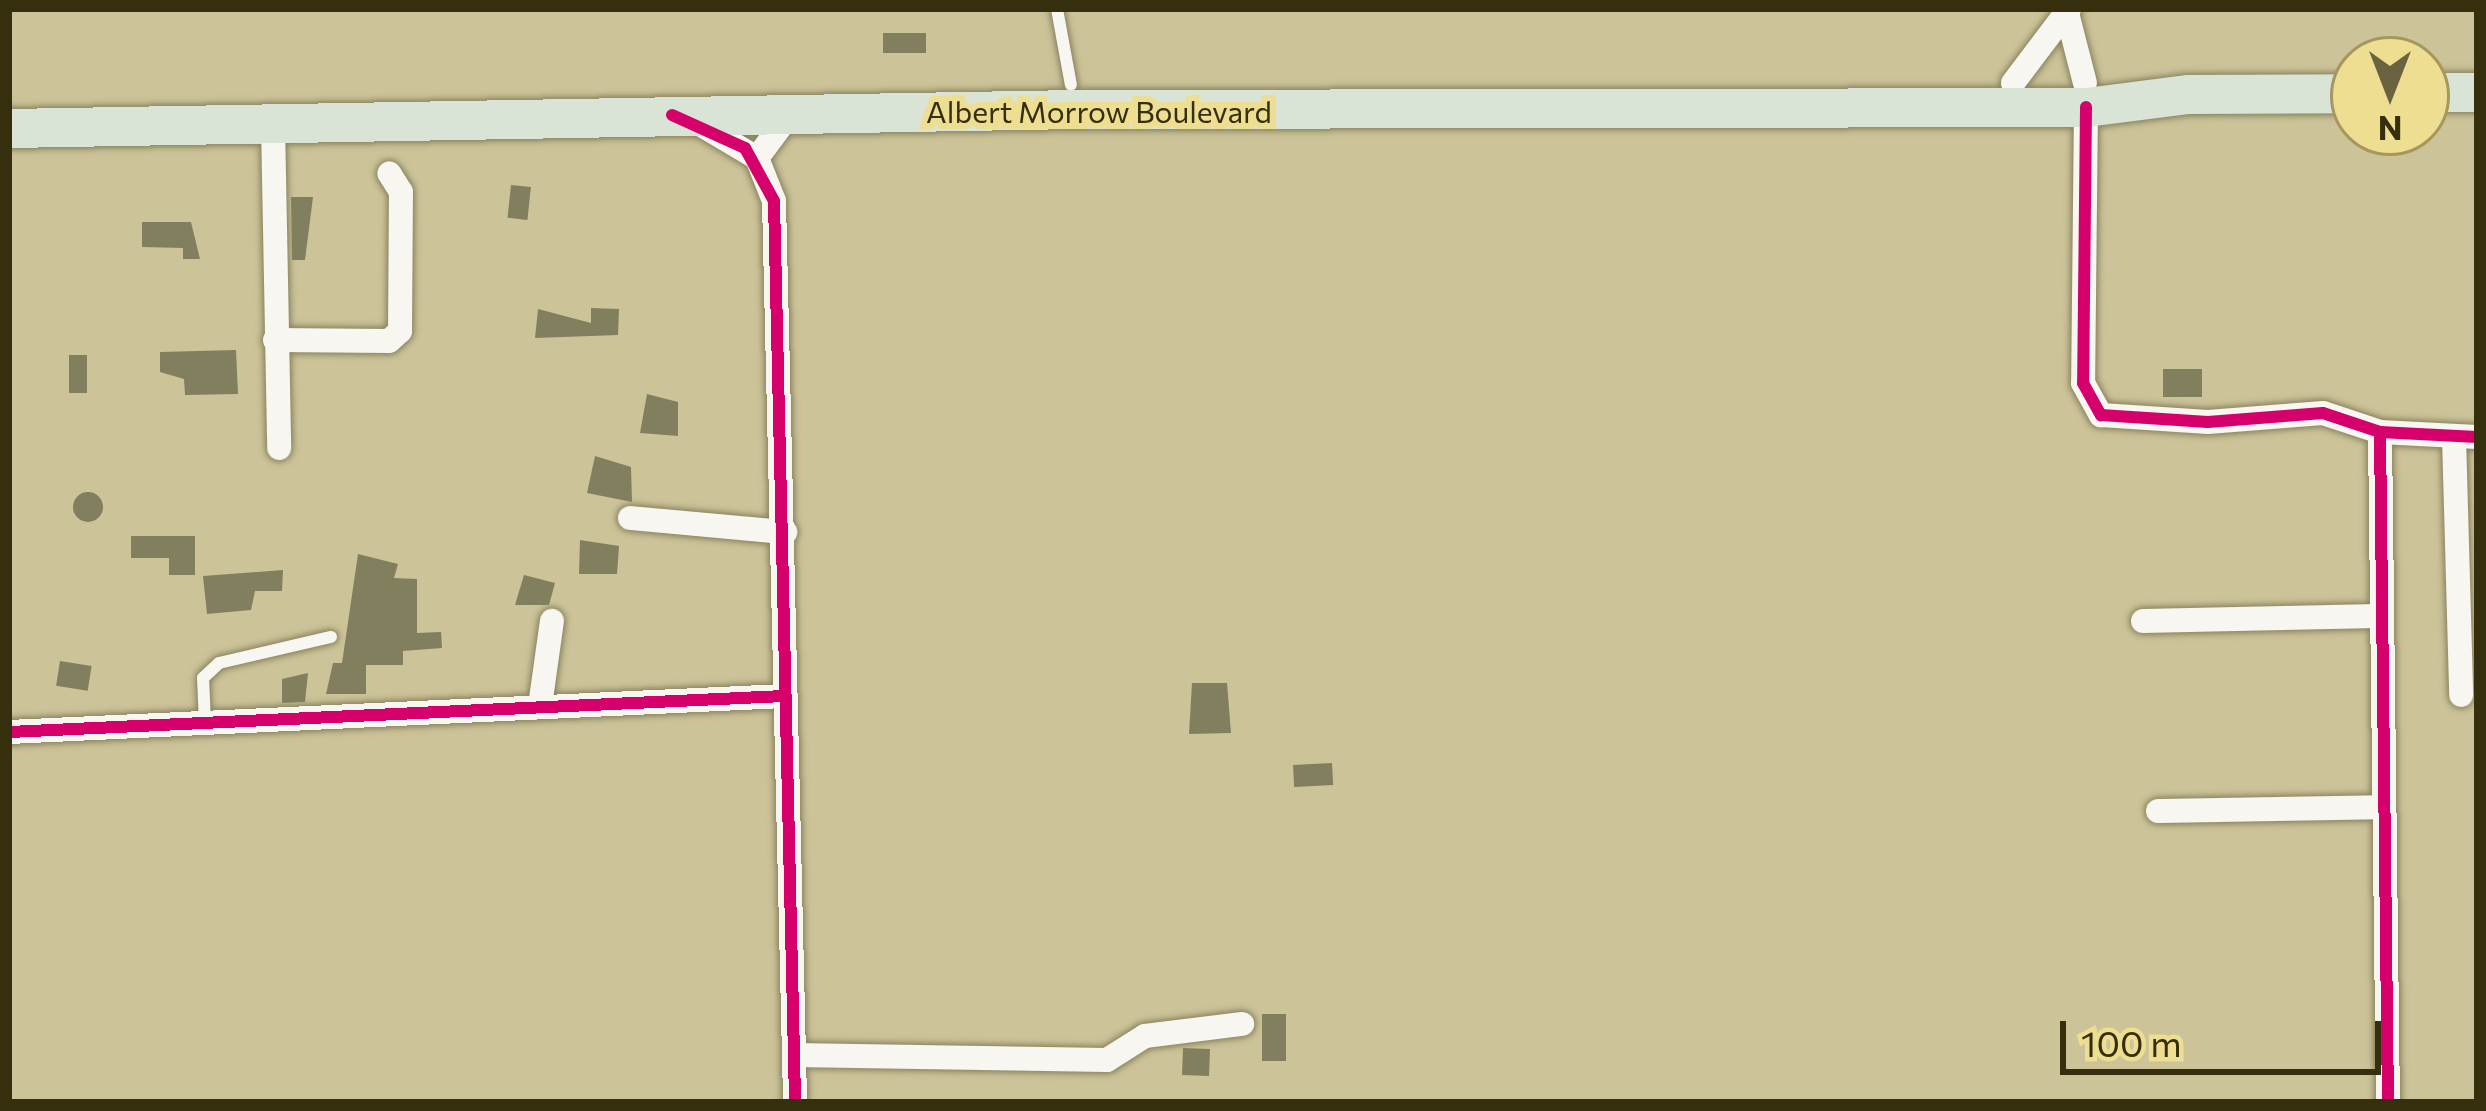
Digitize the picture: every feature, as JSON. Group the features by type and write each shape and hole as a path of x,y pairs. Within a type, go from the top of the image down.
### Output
{"highway":[{"name":"Albert Morrow Boulevard","path":"9,103 1071,85 2013,83 2086,95"},
{"name":"Albert Morrow Boulevard","path":"9,128 2330,93"}],"street":[{"path":"2013,83 2068,11"},
{"path":"2068,11 2086,95 2089,404 2130,422 2323,413 2380,432 2466,437 2461,695"},
{"path":"673,115 757,158 774,201 795,1102"},
{"path":"757,158 790,115"},
{"path":"273,124 279,448"},
{"path":"275,340 389,341 400,331 401,193 389,173"},
{"path":"2380,432 2377,616 2388,1102"},
{"path":"630,518 784,532"},
{"path":"2144,621 2377,616"},
{"path":"540,706 552,621"},
{"path":"9,732 785,696"},
{"path":"2158,811 2380,807"},
{"path":"794,1055 1107,1060 1145,1036 1242,1024"}],"lane":[{"path":"1058,9 1071,85"},
{"path":"205,724 203,678 219,663 331,638"}],"building":[{"path":"883,33 926,33 926,53 883,53"},
{"path":"511,185 531,187 527,220 508,218"},
{"path":"291,197 313,197 305,260 292,260"},
{"path":"142,222 191,222 200,259 183,259 183,248 142,247"},
{"path":"591,308 619,309 618,335 535,338 538,309 591,323"},
{"path":"236,350 238,394 185,395 184,379 160,372 160,352"},
{"path":"69,355 87,355 87,393 69,393"},
{"path":"2163,369 2202,369 2202,397 2163,397"},
{"path":"647,394 678,402 678,436 640,433"},
{"path":"595,456 631,467 632,502 587,493"},
{"path":"88,492 99,496 103,507 99,518 88,522 77,518 73,507 77,496"},
{"path":"131,536 195,536 195,575 169,575 169,558 131,558"},
{"path":"580,540 619,546 617,574 579,574"},
{"path":"358,554 398,564 394,578 417,579 417,633 441,632 442,648 403,651 403,665 366,665 366,694 326,694 333,663 342,663"},
{"path":"283,570 282,591 255,591 251,610 207,614 203,576"},
{"path":"524,575 555,583 549,605 515,605"},
{"path":"60,661 92,666 88,691 56,686"},
{"path":"308,673 305,702 282,703 282,679"},
{"path":"1192,683 1227,683 1231,733 1189,734"},
{"path":"1332,763 1333,785 1294,787 1293,765"},
{"path":"1262,1014 1286,1014 1286,1061 1262,1061"},
{"path":"1183,1048 1210,1049 1209,1076 1182,1075"}],"cycle path":[{"path":"2086,107 2083,383 2101,415 2208,422 2323,413 2380,432 2477,437"},
{"path":"672,115 745,148 774,201 795,1102"},
{"path":"2380,432 2388,1102"},
{"path":"9,732 785,696"}]}
